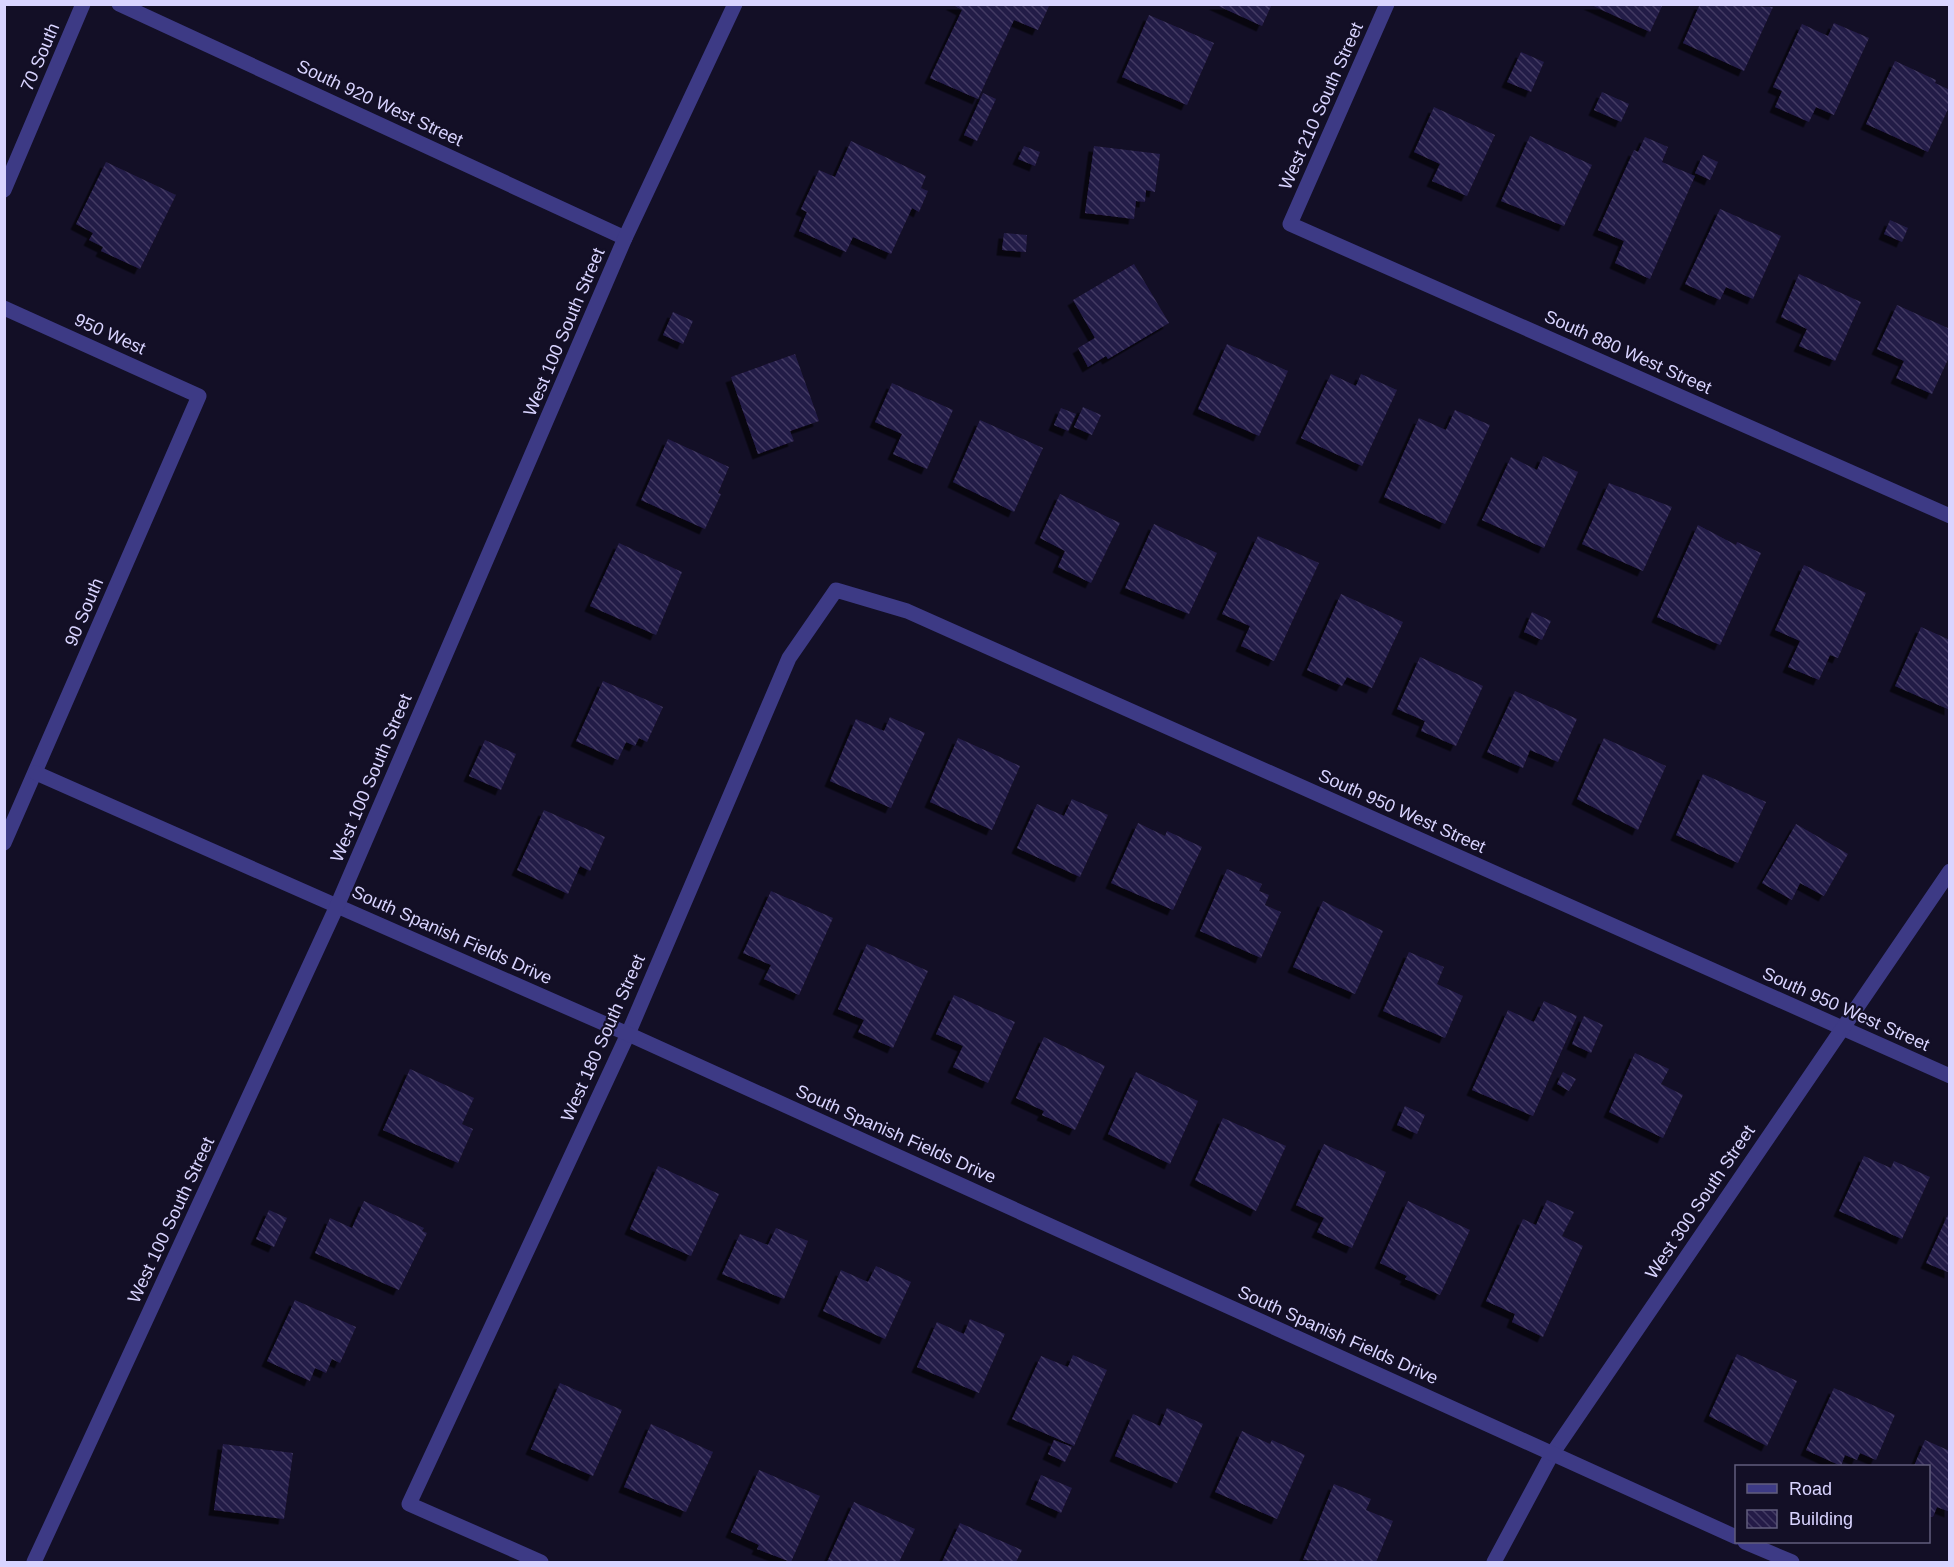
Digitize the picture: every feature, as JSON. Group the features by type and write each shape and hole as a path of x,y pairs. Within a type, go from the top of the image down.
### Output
{"street":[{"name":"70 South","path":"4,190 83,4"},
{"name":"South 920 West Street","path":"119,4 625,238"},
{"name":"West 100 South Street","path":"34,1563 337,906 625,238 735,4"},
{"name":"West 210 South Street","path":"1290,224 1387,4"},
{"name":"South 880 West Street","path":"1290,224 1950,516"},
{"name":"950 West","path":"4,308 199,396"},
{"name":"90 South","path":"4,843 199,396"},
{"name":"South 950 West Street","path":"836,590 907,611 1950,1076"},
{"name":"West 180 South Street","path":"541,1563 409,1504 628,1034 789,658 836,590"},
{"name":"South Spanish Fields Drive","path":"36,773 628,1034 1735,1537"},
{"name":"West 300 South Street","path":"1494,1563 1552,1454 1950,871"},
{"path":"1747,1543 1792,1563"}],"building":[{"path":"951,4 1050,4 1038,30 1014,20 978,99 930,78 962,10"},
{"path":"1214,4 1272,4 1262,26"},
{"path":"1589,4 1663,4 1650,32"},
{"path":"1700,4 1773,7 1744,71 1683,43"},
{"path":"1149,15 1214,43 1187,105 1122,77"},
{"path":"1834,23 1869,38 1834,115 1816,107 1809,122 1775,107 1782,91 1773,87 1802,24 1828,36"},
{"path":"1521,52 1544,62 1531,92 1507,82"},
{"path":"1895,61 1936,80 1935,83 1950,90 1950,105 1928,152 1866,124"},
{"path":"1602,92 1629,104 1621,122 1594,110"},
{"path":"983,93 996,99 977,141 964,135"},
{"path":"1434,107 1495,135 1467,196 1432,181 1440,164 1414,152"},
{"path":"1530,136 1592,165 1564,226 1501,201"},
{"path":"1645,137 1668,147 1662,162 1695,176 1650,279 1615,263 1624,241 1598,230 1634,150 1638,152"},
{"path":"851,141 926,176 921,188 928,191 919,212 912,208 891,254 853,237 846,252 799,231 807,212 801,209 819,170 835,177"},
{"path":"1024,146 1040,152 1035,166 1018,159"},
{"path":"1094,146 1160,154 1155,192 1146,190 1145,202 1136,201 1134,219 1085,213"},
{"path":"1703,155 1718,162 1710,180 1695,173"},
{"path":"106,162 176,195 140,269 101,251 103,247 89,240 93,233 76,224"},
{"path":"1720,209 1781,236 1753,299 1726,287 1720,300 1685,284"},
{"path":"1890,220 1908,228 1902,242 1884,234"},
{"path":"1004,233 1027,235 1026,252 1002,250"},
{"path":"1134,264 1169,323 1108,359 1106,356 1088,367 1078,348 1095,338 1073,300"},
{"path":"1799,274 1861,302 1835,361 1799,346 1807,329 1781,317"},
{"path":"1897,305 1950,329 1950,355 1932,394 1896,378 1904,361 1877,349"},
{"path":"673,312 693,321 683,344 663,335"},
{"path":"1227,344 1288,371 1259,436 1198,409"},
{"path":"795,354 819,421 790,431 794,441 758,454 731,377"},
{"path":"1331,374 1356,386 1361,374 1397,390 1362,466 1301,438"},
{"path":"892,383 953,410 927,469 893,454 902,434 875,422"},
{"path":"1083,407 1101,415 1092,435 1074,427"},
{"path":"1061,408 1076,414 1068,431 1054,425"},
{"path":"1455,410 1490,425 1445,524 1384,497 1419,418 1446,430"},
{"path":"980,420 1043,448 1014,512 953,482"},
{"path":"668,439 729,467 718,493 721,494 705,529 641,500"},
{"path":"1543,456 1578,472 1544,548 1482,520 1511,457 1537,470"},
{"path":"1609,483 1672,507 1643,571 1582,544"},
{"path":"1060,494 1120,523 1091,583 1058,567 1065,551 1040,538"},
{"path":"1154,524 1217,553 1189,614 1125,588"},
{"path":"1698,525 1736,545 1737,542 1761,553 1720,645 1657,617"},
{"path":"1258,536 1319,563 1274,661 1241,646 1250,626 1222,614"},
{"path":"619,543 682,572 656,635 590,606"},
{"path":"1804,565 1866,593 1838,658 1830,655 1819,680 1788,667 1800,641 1775,630"},
{"path":"1341,594 1403,622 1372,688 1347,677 1342,686 1307,670"},
{"path":"1532,612 1551,621 1542,640 1524,632"},
{"path":"1921,627 1950,640 1950,710 1895,686"},
{"path":"1420,657 1483,686 1456,746 1421,731 1425,721 1397,709"},
{"path":"603,681 663,707 647,742 639,738 635,746 626,742 618,760 576,741"},
{"path":"1515,691 1577,719 1558,762 1530,750 1523,768 1487,752"},
{"path":"890,717 925,733 891,808 830,781 856,719 884,731"},
{"path":"958,738 1020,766 992,830 930,802"},
{"path":"1604,738 1666,766 1638,830 1577,799"},
{"path":"485,740 516,754 501,790 469,776"},
{"path":"1703,774 1766,802 1738,863 1676,835"},
{"path":"1072,799 1108,815 1080,877 1017,848 1037,804 1064,816"},
{"path":"544,810 605,837 590,871 580,866 568,894 517,870"},
{"path":"1138,823 1165,836 1167,831 1202,847 1173,910 1111,883"},
{"path":"1796,824 1848,854 1824,896 1800,883 1792,900 1762,883"},
{"path":"1227,869 1262,884 1259,891 1269,895 1265,905 1281,912 1261,958 1200,931"},
{"path":"771,891 833,918 799,995 764,979 771,965 743,953"},
{"path":"1323,901 1383,931 1355,994 1293,967"},
{"path":"867,944 928,971 893,1048 858,1032 864,1020 838,1009"},
{"path":"1409,952 1444,967 1437,984 1463,996 1445,1038 1383,1011"},
{"path":"954,995 1015,1022 988,1083 953,1067 963,1046 936,1034"},
{"path":"1544,1001 1577,1016 1533,1116 1472,1090 1508,1010 1534,1022"},
{"path":"1584,1016 1603,1025 1591,1053 1572,1044"},
{"path":"1044,1037 1105,1066 1075,1130 1042,1115 1044,1111 1016,1098"},
{"path":"1635,1053 1669,1069 1661,1084 1683,1095 1663,1138 1609,1112"},
{"path":"410,1069 474,1098 462,1124 473,1129 458,1163 383,1130"},
{"path":"1136,1072 1198,1101 1170,1164 1108,1134"},
{"path":"1563,1072 1576,1079 1569,1091 1557,1084"},
{"path":"1405,1106 1425,1115 1417,1134 1397,1125"},
{"path":"1223,1118 1286,1146 1256,1211 1195,1180"},
{"path":"1324,1144 1386,1172 1352,1248 1317,1232 1324,1218 1296,1205"},
{"path":"1864,1156 1891,1168 1894,1161 1930,1177 1902,1239 1839,1211"},
{"path":"658,1166 719,1194 691,1256 630,1229"},
{"path":"1547,1200 1574,1212 1562,1236 1583,1246 1543,1337 1512,1322 1515,1314 1486,1301 1523,1219 1536,1225"},
{"path":"364,1201 424,1228 422,1231 427,1233 399,1290 315,1253 330,1218 352,1228"},
{"path":"1408,1201 1470,1230 1440,1295 1405,1279 1407,1276 1380,1263"},
{"path":"269,1210 287,1218 274,1247 256,1239"},
{"path":"1950,1210 1950,1273 1926,1263"},
{"path":"776,1228 808,1241 784,1299 722,1274 740,1234 768,1245"},
{"path":"876,1266 911,1282 885,1339 823,1311 841,1270 868,1282"},
{"path":"295,1300 356,1327 340,1363 332,1359 326,1373 315,1368 310,1381 267,1361"},
{"path":"970,1319 1005,1334 979,1393 917,1367 937,1322 964,1334"},
{"path":"1737,1354 1797,1381 1767,1446 1709,1416"},
{"path":"1073,1355 1107,1370 1074,1446 1012,1419 1041,1356 1068,1367"},
{"path":"560,1383 622,1410 593,1476 531,1449"},
{"path":"1834,1388 1895,1415 1876,1460 1860,1453 1857,1460 1845,1455 1841,1465 1839,1465 1806,1450"},
{"path":"1167,1408 1203,1424 1177,1483 1115,1456 1133,1414 1160,1426"},
{"path":"651,1424 713,1452 686,1512 624,1487"},
{"path":"1242,1431 1270,1444 1272,1440 1305,1455 1277,1519 1215,1492"},
{"path":"1054,1440 1072,1447 1065,1462 1048,1454"},
{"path":"1925,1440 1950,1451 1950,1512 1937,1507 1933,1517 1930,1516 1930,1465 1914,1465"},
{"path":"223,1444 293,1453 284,1519 214,1510"},
{"path":"759,1470 820,1496 791,1562 757,1549 759,1545 731,1532"},
{"path":"1041,1475 1072,1488 1061,1513 1031,1499"},
{"path":"1334,1484 1371,1499 1366,1510 1393,1521 1376,1562 1303,1560"},
{"path":"854,1502 915,1529 899,1562 827,1562"},
{"path":"960,1523 1022,1550 1016,1562 942,1562"}]}
